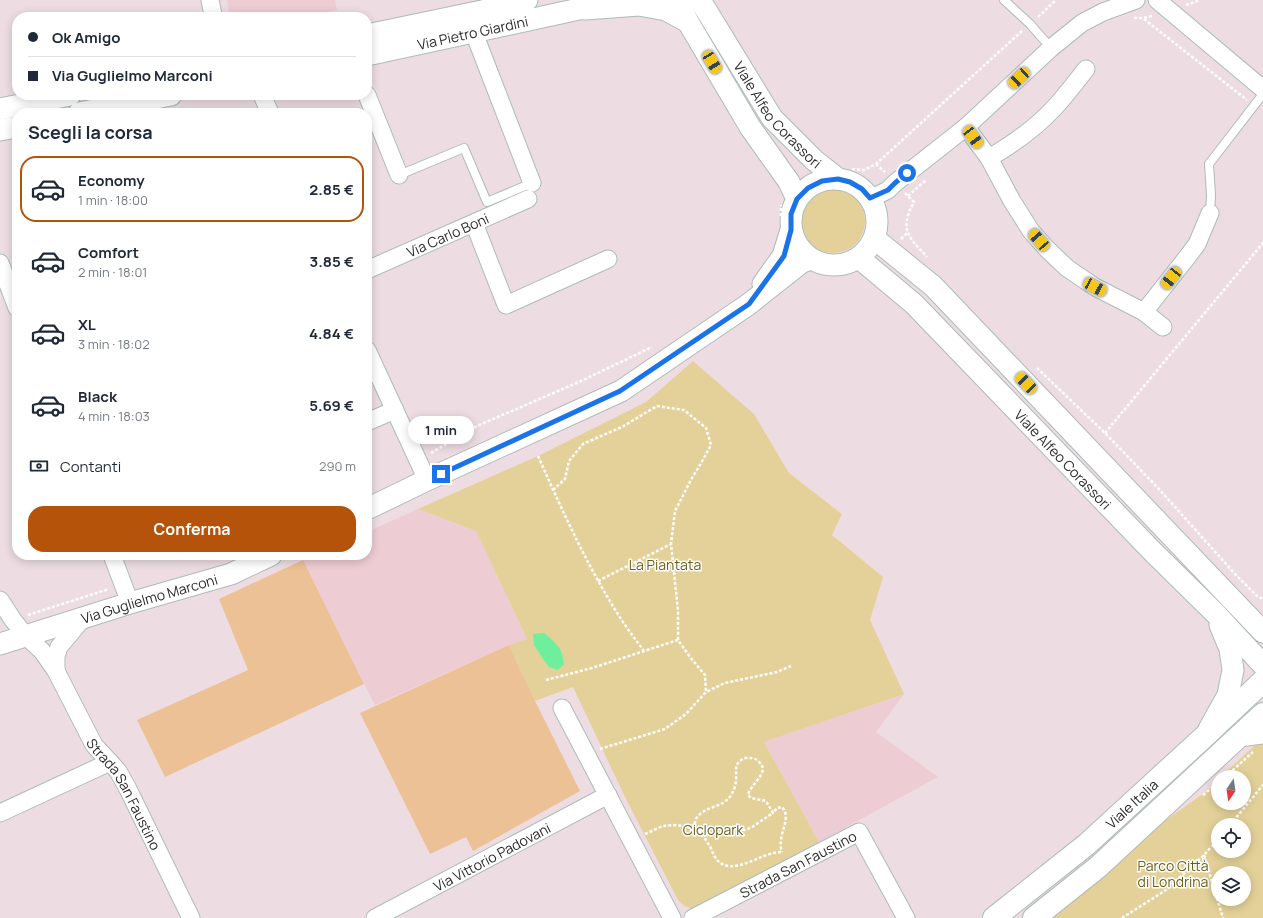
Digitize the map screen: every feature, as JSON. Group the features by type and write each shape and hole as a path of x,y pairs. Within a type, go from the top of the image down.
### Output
{"main road":[{"name":"Viale Italia","path":"994,918 1086,845 1263,682"},
{"name":"Viale Italia","path":"1034,918 1098,867 1263,714"}],"street":[{"name":"Via Pietro Giardini","path":"372,34 527,0"},
{"name":"Via Pietro Giardini","path":"579,9 601,0"},
{"name":"Viale Alfeo Corassori","path":"678,0 688,22 750,127 793,191"},
{"name":"Viale Alfeo Corassori","path":"700,0 772,118 814,160 843,174"},
{"path":"1157,0 1263,89"},
{"path":"870,198 888,190 966,127 1051,48 1082,23 1103,12 1131,2"},
{"name":"Via Pietro Giardini","path":"372,54 579,9 639,5 666,10 688,22"},
{"path":"474,33 532,183"},
{"path":"989,158 1012,145 1034,127 1054,108 1086,69"},
{"path":"0,109 45,100"},
{"path":"105,108 146,100"},
{"path":"369,100 399,175"},
{"path":"966,127 989,158 1012,202 1031,231 1047,249 1067,268 1095,287 1144,312 1163,327"},
{"path":"0,130 12,128"},
{"path":"749,304 784,256 786,226 791,214 793,191 808,188 822,181 843,174 850,182 862,189 870,198 876,211 878,225 875,238 868,250 859,258 848,264 835,266 823,264 811,259 798,247 786,226"},
{"name":"Via Carlo Boni","path":"372,268 528,199"},
{"path":"1144,312 1197,244 1210,213"},
{"path":"474,223 506,305 608,259"},
{"name":"Viale Alfeo Corassori","path":"875,238 933,286 1263,632"},
{"name":"Viale Alfeo Corassori","path":"859,258 914,304 1263,665"},
{"path":"372,507 620,391 749,304 802,262 811,259"},
{"path":"0,263 12,295"},
{"path":"372,361 427,480"},
{"path":"372,420 395,410"},
{"path":"114,560 130,603"},
{"name":"Via Guglielmo Marconi","path":"0,644 130,603 231,574 260,560"},
{"path":"1212,579 1241,600 1263,610"},
{"name":"Strada San Faustino","path":"0,600 13,620 26,636 42,651 56,671 94,745 118,771 128,789 185,916"},
{"path":"1205,736 1228,695 1233,670 1230,649 1215,614"},
{"path":"56,671 56,656 59,647 84,617"},
{"path":"562,708 672,918"},
{"path":"1239,736 1260,741"},
{"path":"0,813 110,762"},
{"name":"Via Vittorio Padovani","path":"375,918 608,795"},
{"name":"Strada San Faustino","path":"693,918 859,832 906,918"}],"lane":[{"path":"1004,0 1030,24 1051,48"},
{"path":"1210,213 1211,195 1209,164 1263,94"},
{"path":"399,175 464,148 487,202 532,183"}],"path":[{"path":"843,174 857,170 864,170 876,164 1056,0"},
{"path":"1131,2 1254,106"},
{"path":"876,164 914,202 908,212 906,226 911,239 930,261"},
{"path":"786,226 779,192 793,191"},
{"path":"1105,434 1263,243"},
{"path":"418,461 477,426 579,382 656,345"},
{"path":"1032,364 1105,434 1158,488 1257,596 1263,599"},
{"path":"553,490 565,479 570,461 583,444 622,427 657,406 684,410 706,428 711,446 675,511 671,544 678,610 678,640 705,675 706,692"},
{"path":"538,456 598,581 622,620 644,651"},
{"path":"598,581 671,544"},
{"path":"546,680 592,668 678,640"},
{"path":"587,755 602,748 665,729 686,714 706,692 726,682 777,672 791,666"},
{"path":"1232,770 1260,741"},
{"path":"694,829 696,819 701,814 707,809 718,806 726,801 732,794 736,781 736,769 738,762 744,758 757,759 762,764 764,769 751,787 748,796 766,801 773,813"},
{"path":"1236,818 1263,785"},
{"path":"631,839 664,826 673,825 699,830 711,828 744,830 752,827 773,813 777,808 782,807 786,814 781,842 782,852 787,859 795,865"},
{"path":"699,830 716,859 732,867 739,866 757,858 782,852"},
{"path":"1122,918 1166,890 1211,847"},
{"path":"1204,855 1223,918"}],"shaded area":[{"path":"227,0 335,0 337,10 327,12 229,12"},
{"path":"418,509 476,531 527,639 509,645 375,705 303,561 372,560 372,530"},
{"path":"303,560 364,684 165,777 137,720 248,670 219,599"},
{"path":"544,633 556,643 562,654 564,664 558,670 549,667 534,645 533,634"},
{"path":"509,645 580,791 473,851 466,837 430,854 360,713"},
{"path":"904,694 876,732 938,777 819,842 764,742"}],"green space":[{"path":"833,189 845,191 856,198 863,209 865,221 863,233 856,244 845,251 833,253 821,251 810,244 803,233 801,221 803,209 810,198 821,191"},
{"name":"La Piantata","path":"693,361 754,414 789,473 842,514 832,535 883,577 870,620 904,694 764,742 819,842 706,904 691,908 685,906 678,900 625,797 573,687 535,701 509,645 527,639 476,531 418,509 538,456 646,402"},
{"name":"Parco Città di Londrina","path":"1263,741 1263,918 1050,918 1159,825 1211,787 1211,810 1251,810 1251,770 1228,770 1257,743"}],"route":[{"path":"441,474 620,391 749,304 784,256 791,230 791,214 797,199 808,188 822,181 838,179 850,182 862,189 870,198 883,194 907,173"}],"park label":[{"name":"Ciclopark","path":"713,829"}]}
